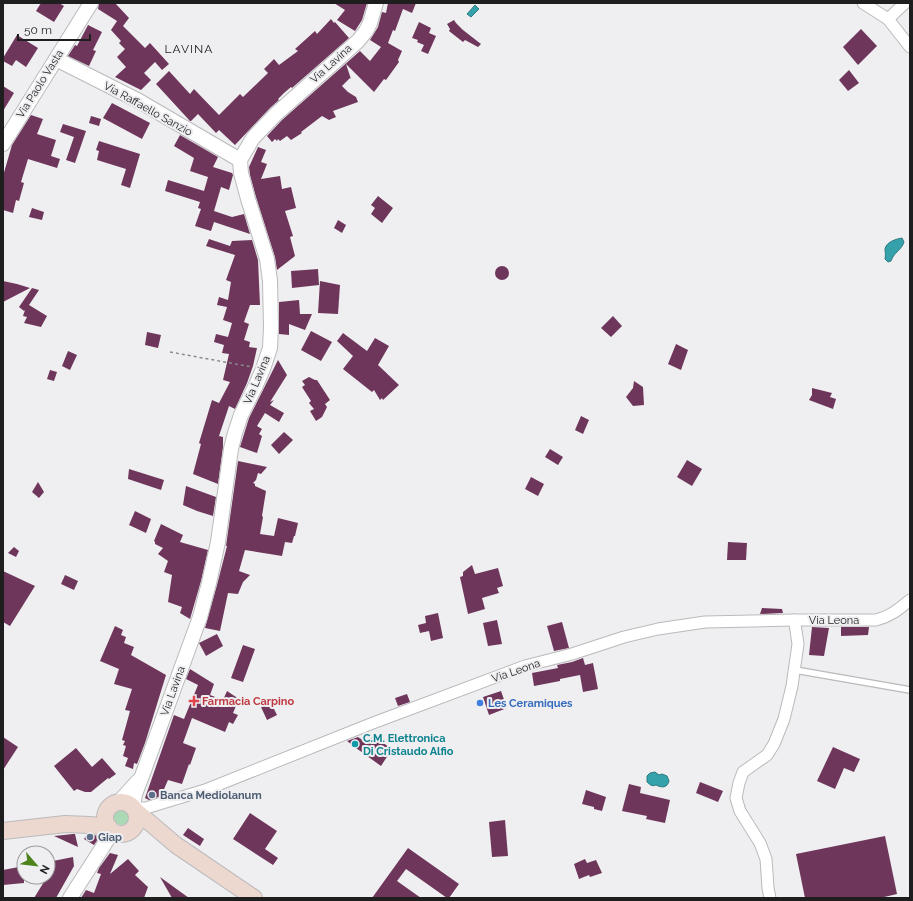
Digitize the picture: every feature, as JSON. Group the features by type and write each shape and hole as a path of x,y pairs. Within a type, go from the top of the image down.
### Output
{"main road":[{"path":"65,824 126,807"},
{"path":"126,807 137,815 136,823 131,830 116,830 106,820 106,816 126,807"},
{"path":"126,807 176,845 254,898"},
{"path":"3,831 65,824 90,824 116,830 150,833 176,845"}],"street":[{"name":"Via Paolo Vasta","path":"3,144 91,3"},
{"name":"Via Lavina","path":"126,807 135,794 200,618 218,542 231,449 235,433 241,415 263,370 270,348 270,281 267,259 248,199 240,160 253,138 276,114 358,41 370,23 376,3"},
{"path":"863,3 888,19 910,47"},
{"path":"888,19 905,3"},
{"name":"Via Raffaello Sanzio","path":"56,59 138,101 240,160"},
{"name":"Via Leona","path":"126,807 146,808 205,790 525,666 572,654 624,637 658,629 705,622 876,620 884,618 895,612 910,600"},
{"path":"770,898 766,859 760,844 740,811 736,798 743,772 766,755 774,744 786,713 795,670 798,644 793,620"},
{"path":"70,898 116,830"}],"lane":[{"path":"795,670 910,690"}],"path":[{"path":"170,352 242,366"}],"green space":[{"path":"122,809 128,811 130,817 128,823 122,825 116,823 114,817 116,811"}],"water":[{"path":"475,5 479,9 471,17 467,14"},
{"path":"902,238 904,242 903,245 891,261 888,262 885,259 885,249 887,244"},
{"path":"655,772 659,775 662,774 667,776 669,781 666,786 653,786 647,782 647,776 650,773"}],"building":[{"path":"41,3 59,3 64,6 54,22 36,11"},
{"path":"99,3 115,3 129,18 123,26 145,48 150,43 169,64 162,70 155,62 144,73 151,80 141,90 115,77 126,67 117,57 125,49 119,43 121,41 111,30 117,21 98,9"},
{"path":"334,3 367,3 362,20 355,31 337,20 345,10"},
{"path":"388,3 416,3 412,13 403,9 395,31 393,30 388,43 402,51 398,60 399,62 386,80 384,79 374,92 346,64 351,79 350,78 342,86 356,97 358,102 333,111 336,117 329,120 322,116 291,140 287,136 280,141 275,139 272,142 267,136 282,120 360,51 370,61 381,47 370,40 378,27 382,12 386,13"},
{"path":"331,19 349,38 292,88 291,87 284,93 235,145 219,130 216,133 198,114 190,121 156,84 169,71 190,94 194,89 219,115 240,94 243,97 268,73 264,69 274,59 279,65 298,51 295,49 315,31 317,34"},
{"path":"454,20 463,30 481,44 478,47 465,40 463,42 449,31 450,29 447,24"},
{"path":"419,22 431,28 429,33 436,36 428,54 421,51 424,45 417,42 418,40 412,38"},
{"path":"88,25 102,32 93,50 96,51 89,66 68,56 75,45 77,46"},
{"path":"861,29 877,46 858,65 843,47"},
{"path":"17,35 38,48 26,67 16,60 12,66 3,61 3,58"},
{"path":"849,70 859,83 848,91 839,80"},
{"path":"3,86 14,93 3,111"},
{"path":"112,103 150,123 142,139 103,118"},
{"path":"31,115 43,119 37,134 56,140 51,156 60,159 57,168 28,159 21,182 24,183 19,201 16,200 13,213 3,210 3,176 12,145"},
{"path":"91,116 101,119 99,126 89,123"},
{"path":"63,124 86,131 75,163 66,160 74,137 60,132"},
{"path":"180,135 218,157 213,167 232,173 233,175 229,190 221,187 214,211 232,217 244,214 250,234 214,222 211,231 195,226 201,209 198,208 200,202 165,191 168,180 204,191 208,177 190,171 194,158 174,146"},
{"path":"99,141 140,154 130,188 121,185 126,169 97,160 99,151 96,150"},
{"path":"258,147 266,150 261,162 267,164 261,179 280,176 282,189 291,187 296,208 285,211 293,236 290,237 295,256 277,270 275,257 250,175 249,167"},
{"path":"378,196 393,208 382,223 371,214 375,208 371,205"},
{"path":"32,208 44,212 42,220 29,217"},
{"path":"338,220 346,225 342,233 334,228"},
{"path":"209,239 230,246 232,241 252,240 258,260 260,305 250,305 244,322 249,324 244,340 250,342 249,347 257,348 247,383 235,409 229,406 219,436 223,437 223,447 218,484 193,474 201,444 199,443 212,400 219,403 230,382 223,380 229,354 222,353 224,345 214,342 216,334 228,337 232,323 223,320 227,307 217,305 219,297 228,300 231,282 226,280 235,255 206,246"},
{"path":"499,266 505,266 509,270 509,276 505,280 499,280 495,276 495,270"},
{"path":"318,269 319,285 292,288 291,271"},
{"path":"3,281 17,284 30,288 3,302"},
{"path":"320,281 340,285 338,314 318,313"},
{"path":"32,288 39,290 29,305 47,316 41,327 24,323 27,317 23,316 25,310 24,311 19,307"},
{"path":"299,300 300,314 312,314 305,330 289,324 289,335 279,334 279,302"},
{"path":"613,316 622,326 611,337 601,328"},
{"path":"311,331 332,342 321,361 301,350"},
{"path":"147,332 161,335 158,348 145,345"},
{"path":"343,333 367,351 375,338 389,346 378,365 399,385 383,400 382,398 380,400 374,390 372,392 343,369 353,356 337,341"},
{"path":"676,344 688,350 681,370 668,364"},
{"path":"68,351 77,355 70,370 62,366"},
{"path":"278,360 287,375 270,402 274,400 270,405 284,413 279,422 265,413 257,426 262,429 259,434 262,436 257,453 240,447 249,418"},
{"path":"50,370 57,372 54,381 47,379"},
{"path":"309,377 317,380 330,400 325,404 327,407 322,417 316,421 310,411 314,409 309,403 311,401 302,387 305,385 302,381"},
{"path":"634,381 643,387 644,405 633,406 626,397 633,388"},
{"path":"812,388 832,393 830,397 836,399 833,409 809,400 812,395"},
{"path":"581,416 589,420 583,434 575,430"},
{"path":"284,432 293,440 279,454 271,445"},
{"path":"550,449 563,457 558,465 545,457"},
{"path":"687,460 702,469 692,486 677,477"},
{"path":"238,461 267,467 261,474 258,473 256,480 253,483 255,486 266,491 260,534 274,536 278,518 298,523 292,543 285,542 282,556 245,550 239,571 250,575 243,582 238,594 228,593 220,631 205,628 227,546"},
{"path":"129,469 164,480 161,490 128,479"},
{"path":"531,477 544,484 538,496 525,489"},
{"path":"38,482 44,492 39,498 32,492"},
{"path":"186,486 216,497 213,516 183,505"},
{"path":"135,511 151,519 146,533 129,525"},
{"path":"161,524 183,535 180,542 208,550 190,619 180,613 182,607 168,602 172,575 164,572 168,561 158,554 163,548 155,544 154,541"},
{"path":"728,542 747,543 746,560 727,560"},
{"path":"14,547 19,551 16,557 8,553"},
{"path":"472,565 475,574 498,568 503,586 497,588 499,593 482,598 485,609 468,614 460,577 463,576 463,572"},
{"path":"3,571 35,586 10,626 3,622"},
{"path":"65,575 78,581 74,590 61,584"},
{"path":"762,608 782,609 783,613 760,614"},
{"path":"438,613 443,638 431,641 429,631 420,633 418,625 426,623 425,616"},
{"path":"497,620 502,644 488,646 483,623"},
{"path":"562,622 569,648 554,651 547,626"},
{"path":"115,626 123,630 121,635 126,637 124,643 134,647 131,655 166,675 145,743 137,764 134,763 133,769 125,766 128,758 123,756 126,746 123,745 125,741 122,740 130,711 125,710 132,689 114,684 119,669 100,661"},
{"path":"812,627 829,628 824,656 809,655"},
{"path":"841,627 869,627 868,635 841,636"},
{"path":"217,634 223,646 206,656 199,643"},
{"path":"243,645 255,649 243,682 231,678"},
{"path":"583,658 585,665 593,663 598,689 583,692 580,675 534,686 532,673 558,668 557,665"},
{"path":"190,669 214,684 210,695 223,700 227,691 239,699 233,713 238,715 233,724 229,722 225,732 192,718 183,743 196,748 182,784 168,780 161,796 149,800 145,798 174,715 184,719 198,685 186,679"},
{"path":"501,691 507,708 489,715 483,697"},
{"path":"407,694 410,702 398,706 395,698"},
{"path":"268,704 270,708 273,707 277,715 267,720 261,707"},
{"path":"373,736 392,749 381,766 347,741 358,737 367,743"},
{"path":"3,737 18,747 3,770"},
{"path":"833,747 860,759 854,772 844,768 835,789 817,781"},
{"path":"76,748 92,767 102,758 116,774 109,779 108,778 91,792 85,792 77,789 74,791 54,766"},
{"path":"700,782 723,791 718,802 696,793"},
{"path":"629,784 641,787 640,793 670,800 665,823 646,819 647,816 622,811"},
{"path":"586,790 606,797 602,811 582,804"},
{"path":"250,813 277,831 265,849 278,858 273,865 233,839"},
{"path":"505,820 508,856 492,857 489,822"},
{"path":"188,828 204,839 200,846 183,835"},
{"path":"73,834 75,834 78,847 54,836"},
{"path":"87,834 100,836 94,845 84,839"},
{"path":"885,836 897,894 880,898 805,898 796,854"},
{"path":"408,848 459,884 449,898 406,869 397,881 421,898 372,898"},
{"path":"110,853 118,855 110,874 128,859 139,871 135,875 148,887 144,898 81,898 86,890 94,893 101,874 97,873 99,868"},
{"path":"73,857 74,866 56,898 34,898 42,885 56,885 56,860"},
{"path":"585,859 587,863 596,860 602,873 590,877 589,875 579,879 574,864"},
{"path":"16,868 16,884 3,885 3,870"},
{"path":"160,877 189,898 172,898"}],"place":[{"name":"Farmacia Carpino","path":"194,701"},
{"name":"Les Ceramiques","path":"480,703"},
{"name":"C.M. Elettronica Di Cristaudo Alfio","path":"355,744"},
{"name":"Banca Mediolanum","path":"152,795"},
{"name":"Giap","path":"90,837"}],"district":[{"name":"LAVINA","path":"189,49"}]}
